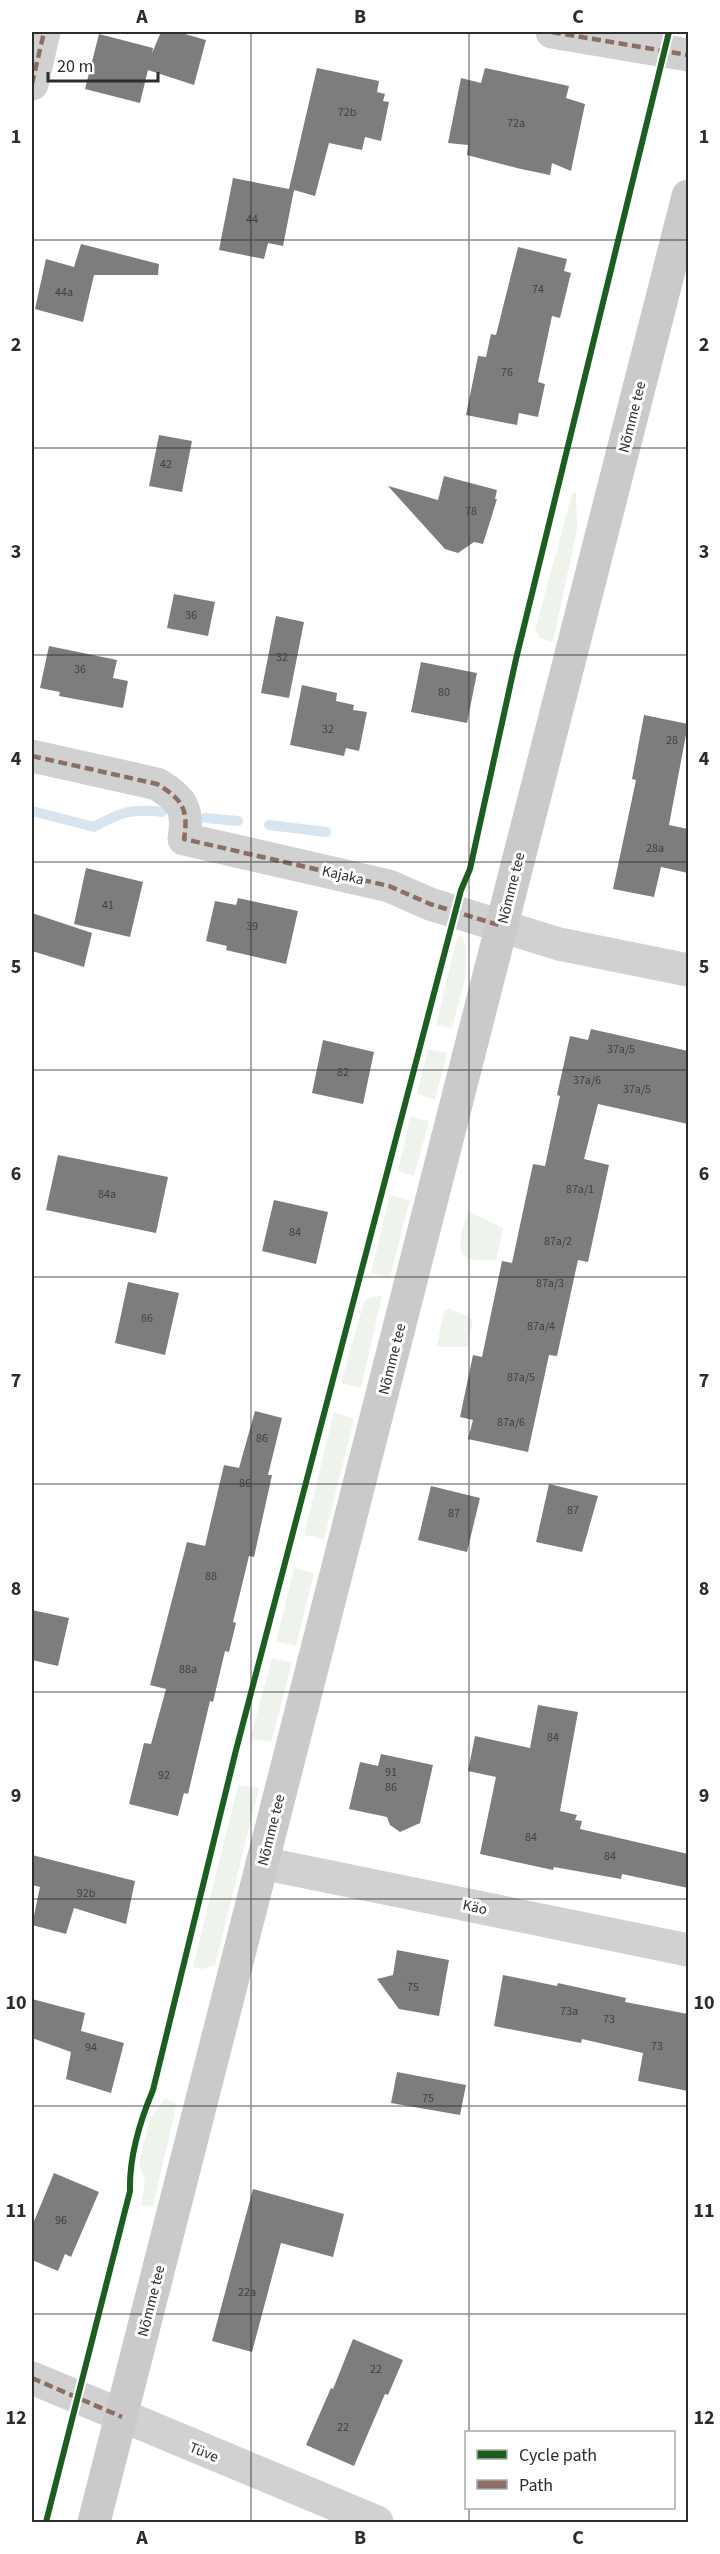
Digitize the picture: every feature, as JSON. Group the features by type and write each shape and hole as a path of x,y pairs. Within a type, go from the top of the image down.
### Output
{"street":[{"path":"32,84 44,32"},
{"path":"552,32 688,55"},
{"name":"Nõmme tee","path":"94,2523 688,196"},
{"name":"Kajaka","path":"32,756 157,784 174,794 184,807 187,823 184,840 389,886 430,904 559,944 688,970"},
{"name":"Käo","path":"262,1863 688,1950"},
{"name":"Tüve","path":"32,2379 377,2523"}],"shaded area":[{"path":"576,492 577,529 553,642 540,638 535,630 572,494"},
{"path":"461,934 465,945 466,969 452,1028 436,1025 456,942"},
{"path":"428,1049 447,1053 435,1100 417,1094"},
{"path":"410,1117 429,1121 414,1176 398,1171"},
{"path":"390,1195 410,1200 390,1277 371,1273"},
{"path":"468,1211 503,1228 496,1260 471,1259 462,1251 460,1245 462,1231"},
{"path":"382,1296 361,1388 341,1383 364,1302 369,1298"},
{"path":"449,1308 473,1319 468,1347 437,1345 444,1312"},
{"path":"334,1412 354,1419 324,1539 304,1535"},
{"path":"294,1568 314,1573 296,1646 276,1641"},
{"path":"272,1658 292,1663 271,1742 250,1739"},
{"path":"238,1785 259,1788 215,1965 202,1969 193,1967"},
{"path":"165,2099 177,2103 153,2206 141,2205 145,2181 139,2163 150,2119"}],"building":[{"path":"161,32 178,32 206,40 194,85 148,70 140,103 85,89 99,34 153,48 152,53"},
{"path":"317,68 379,81 377,92 385,94 383,101 389,102 381,141 365,137 362,150 329,143 315,196 289,189"},
{"path":"485,68 569,86 566,98 585,104 571,171 552,163 550,175 521,169 467,155 468,145 448,143 461,78 481,83"},
{"path":"233,178 294,190 283,246 268,243 264,259 219,250"},
{"path":"81,244 159,264 158,275 94,275 83,322 35,309 46,259 74,267"},
{"path":"518,247 567,259 564,271 571,273 560,318 552,316 538,382 545,384 538,417 519,413 517,425 466,415 478,356 486,357 491,334 496,335"},
{"path":"159,435 192,441 182,492 149,486"},
{"path":"444,476 497,490 495,499 497,499 483,544 474,542 458,553 445,549 388,486 438,500"},
{"path":"174,594 215,602 208,636 167,628"},
{"path":"276,616 304,622 289,698 261,693"},
{"path":"49,646 117,660 113,678 128,681 123,708 59,696 60,692 40,688"},
{"path":"421,662 477,673 467,723 411,712"},
{"path":"302,685 337,693 336,701 354,705 353,710 367,712 359,751 346,748 344,756 290,745"},
{"path":"644,715 688,724 669,825 688,829 688,873 661,867 654,897 613,889 636,780 632,779"},
{"path":"86,868 143,882 130,937 74,924"},
{"path":"238,898 298,911 286,964 226,950 227,946 206,941 215,901 236,905"},
{"path":"32,913 92,933 84,967 32,951"},
{"path":"591,1029 688,1051 688,1124 598,1104 584,1159 609,1165 588,1262 578,1260 557,1356 549,1355 528,1452 468,1439 473,1420 460,1417 473,1355 482,1357 502,1261 512,1263 533,1164 545,1166 570,1036 588,1040"},
{"path":"323,1040 374,1052 363,1104 312,1093"},
{"path":"58,1155 168,1177 156,1233 46,1210"},
{"path":"274,1200 328,1212 316,1264 262,1251"},
{"path":"128,1282 179,1293 165,1355 115,1343"},
{"path":"255,1411 282,1418 268,1475 272,1475 254,1557 249,1556 233,1622 236,1623 229,1652 225,1651 213,1702 210,1701 188,1794 184,1793 178,1816 129,1804 144,1743 151,1744 166,1689 150,1685 187,1542 205,1546 224,1465 239,1468"},
{"path":"549,1484 598,1496 582,1552 536,1542"},
{"path":"431,1486 480,1498 467,1552 418,1540"},
{"path":"32,1610 69,1618 58,1666 32,1660"},
{"path":"538,1705 578,1712 560,1811 577,1815 575,1820 582,1821 580,1829 688,1854 688,1888 622,1874 621,1879 554,1867 553,1870 480,1854 496,1777 468,1771 475,1736 530,1748"},
{"path":"381,1754 433,1765 420,1823 400,1832 390,1825 387,1817 349,1809 360,1762 378,1766"},
{"path":"32,1855 135,1881 126,1924 74,1908 66,1934 32,1925 40,1887 32,1885"},
{"path":"397,1950 449,1960 439,2016 399,2009 377,1979 393,1975"},
{"path":"503,1975 557,1986 558,1983 626,1998 625,2002 688,2014 688,2091 638,2081 643,2053 582,2039 581,2043 494,2026"},
{"path":"32,1999 85,2013 81,2031 124,2043 111,2093 66,2079 71,2052 32,2038"},
{"path":"397,2072 466,2085 460,2115 391,2103"},
{"path":"54,2173 99,2192 71,2257 65,2254 58,2271 32,2260 32,2226"},
{"path":"253,2189 344,2214 333,2257 281,2243 252,2352 212,2341"},
{"path":"353,2339 403,2360 388,2395 385,2394 354,2466 306,2445 331,2388 333,2389"}],"waterway":[{"path":"32,811 94,827 127,812 162,812"},
{"path":"205,818 238,821"},
{"path":"269,825 326,832"}],"marked path":[{"path":"32,84 44,32"},
{"path":"552,32 688,55"},
{"path":"32,756 157,784 178,800 182,806 185,820 184,839 389,886 430,904 502,926"},
{"path":"32,2378 122,2417"}],"cycle path":[{"path":"46,2522 130,2191 131,2165 136,2139 153,2090 235,1754 461,890 470,869 516,659 669,32"}]}
